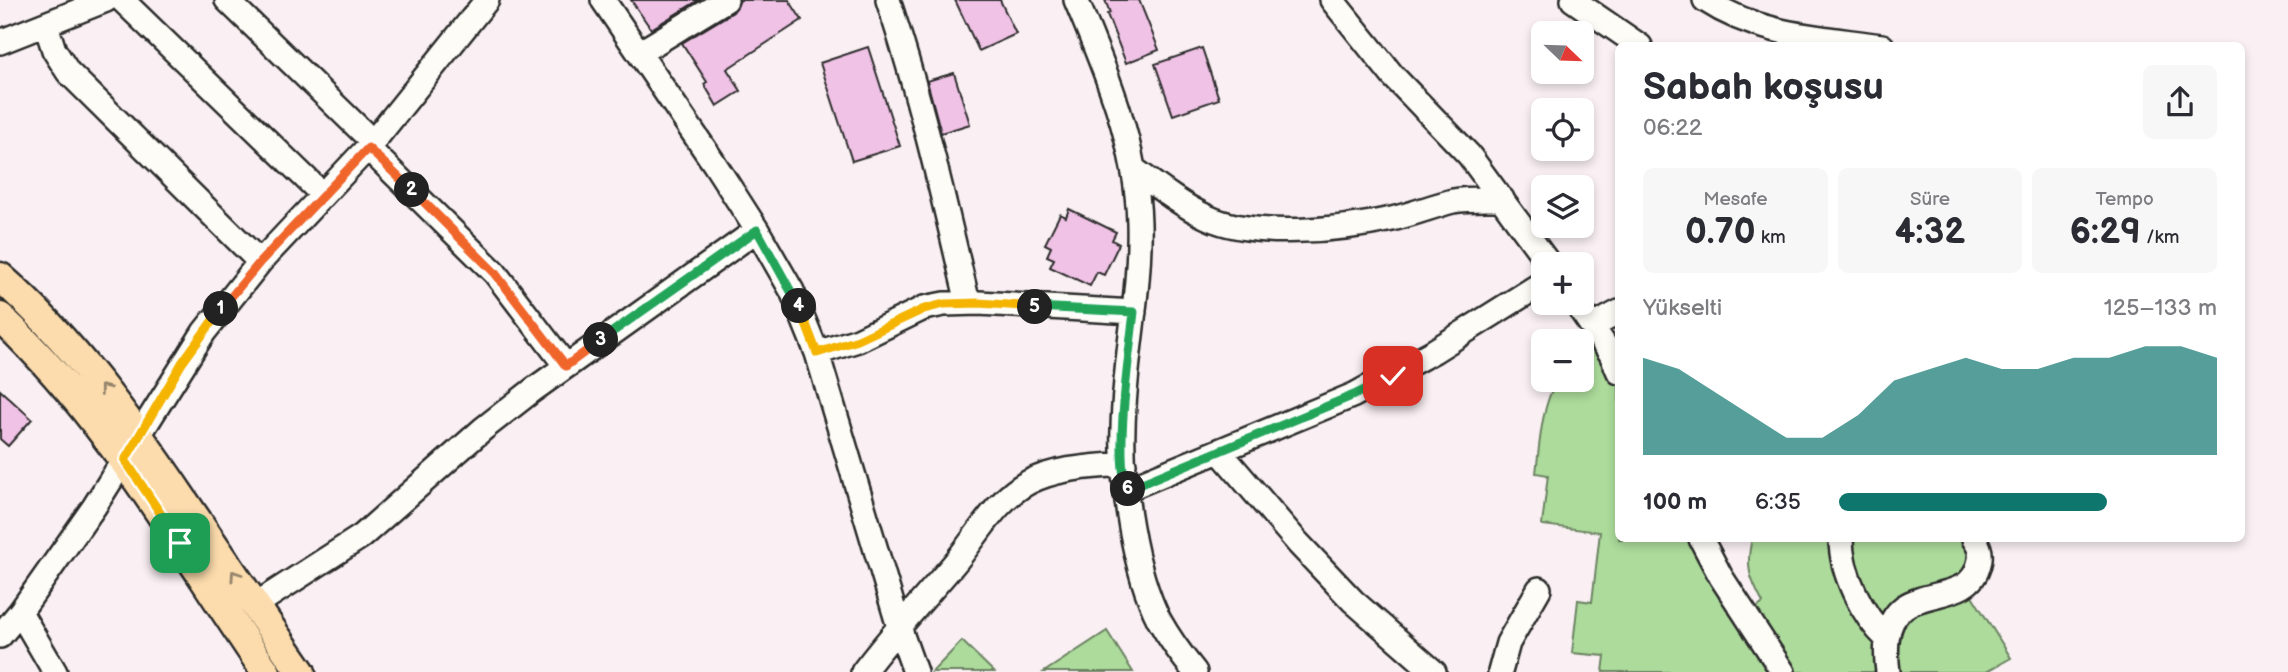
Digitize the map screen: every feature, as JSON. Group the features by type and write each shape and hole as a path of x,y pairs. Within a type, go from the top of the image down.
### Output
{"main road":[{"path":"4,289 79,358 139,435 301,672"},
{"path":"0,317 58,376 125,460 266,672"}],"street":[{"path":"0,41 106,0"},
{"path":"122,0 323,195"},
{"path":"227,0 495,273 566,366"},
{"path":"0,636 20,612 125,460 163,394 204,332 260,262 371,145 488,0"},
{"path":"639,53 726,0"},
{"path":"888,0 932,148 968,303"},
{"path":"1076,0 1120,116 1135,170 1139,222 1123,428 1124,464 1138,554 1152,603 1174,644 1195,672"},
{"path":"1332,0 1402,86 1469,155 1540,252"},
{"path":"1573,0 1634,42"},
{"path":"1705,0 1737,19 1781,32 1853,42"},
{"path":"608,2 757,230 792,291 817,353 915,672"},
{"path":"46,25 54,50 68,72 260,262"},
{"path":"1135,170 1166,193 1207,217 1241,228 1259,230 1349,227 1395,218 1453,201 1502,199"},
{"path":"255,605 362,536 483,429 566,366 757,230"},
{"path":"1127,489 1220,452 1393,376 1531,290"},
{"path":"817,353 858,340 924,309 944,304 1134,312"},
{"path":"1593,326 1615,314"},
{"path":"1585,315 1615,363"},
{"path":"1220,452 1298,543 1353,601 1434,672"},
{"path":"863,672 956,562 998,507 1014,492 1028,482 1052,473 1124,464"},
{"path":"1703,542 1721,577 1783,672"},
{"path":"1841,542 1844,570 1874,624 1887,639"},
{"path":"1888,672 1887,639 1895,617 1904,607 1918,600 1957,590 1973,579 1981,555 1976,542"},
{"path":"1500,672 1508,643 1539,589"},
{"path":"20,612 55,672"}],"green space":[{"path":"1602,339 1615,364 1615,542 1703,542 1747,616 1763,603 1750,572 1752,542 1973,542 1966,586 2011,658 1986,672 1603,672 1605,656 1572,653 1578,600 1592,602 1600,532 1542,525 1548,475 1536,473 1552,392 1594,392 1594,344"},
{"path":"1107,631 1133,672 1044,672"},
{"path":"962,641 994,672 932,672"}],"building":[{"path":"631,0 699,0 651,29"},
{"path":"740,0 789,0 802,20 727,69 741,91 717,106 704,84 707,82 682,43 733,12"},
{"path":"955,0 1000,0 1016,34 979,51"},
{"path":"1105,0 1139,0 1159,50 1126,63 1107,14 1110,13"},
{"path":"868,47 900,146 852,161 820,63"},
{"path":"1202,48 1219,99 1173,115 1155,64"},
{"path":"954,73 970,124 941,133 927,81"},
{"path":"1069,209 1116,232 1112,240 1119,244 1104,275 1097,272 1090,286 1050,267 1054,259 1047,256 1051,247 1045,244 1060,214 1066,217"},
{"path":"0,390 32,419 8,446 0,439"}],"route":[{"path":"180,543 125,460 182,363 227,302 260,262 368,148 477,253 510,290 566,366 757,230 792,291 817,353 858,340 910,314 944,304 979,303 1134,312 1123,428 1127,489 1354,395 1393,376"}]}
